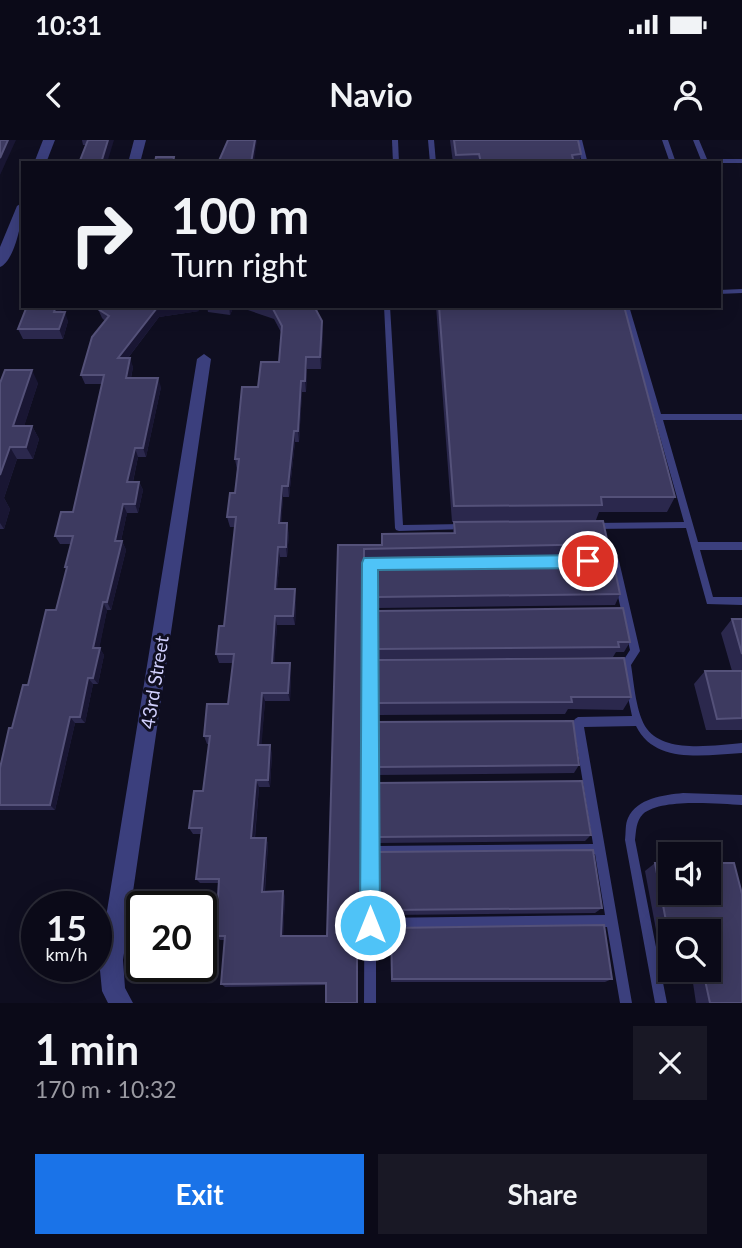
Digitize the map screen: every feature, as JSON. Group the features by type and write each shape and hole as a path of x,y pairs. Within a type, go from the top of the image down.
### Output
{"street":[{"path":"41,161 49,140"},
{"path":"135,161 140,140"},
{"path":"0,263 21,211"},
{"name":"43rd Street","path":"121,1003 114,991 111,960 204,359"}],"lane":[{"path":"395,140 397,161"},
{"path":"430,140 433,161"},
{"path":"579,140 585,161"},
{"path":"665,140 673,161"},
{"path":"696,140 705,161"},
{"path":"721,162 742,161"},
{"path":"721,292 742,292"},
{"path":"387,308 399,528 468,527"},
{"path":"627,308 710,601 742,601"},
{"path":"658,417 742,416"},
{"path":"579,526 689,525"},
{"path":"695,546 742,546"},
{"path":"588,561 615,561 635,651 626,664 638,721 650,741 668,750 742,748"},
{"path":"370,1003 370,563 397,563"},
{"path":"613,613 627,612"},
{"path":"370,615 383,615"},
{"path":"612,664 626,664"},
{"path":"370,666 383,666"},
{"path":"564,722 638,721"},
{"path":"578,722 626,1003"},
{"path":"370,723 384,723"},
{"path":"575,781 589,781"},
{"path":"370,783 383,783"},
{"path":"661,1003 630,840 634,818 646,804 665,800 742,800"},
{"path":"370,851 600,849"},
{"path":"370,925 612,921"}],"building":[{"path":"0,140 8,140 0,158"},
{"path":"88,140 108,140 102,161 80,161"},
{"path":"228,140 255,140 251,161 219,161"},
{"path":"454,140 578,140 581,154 572,155 574,161 481,161 479,154 456,155"},
{"path":"156,157 174,157 173,161 155,161"},
{"path":"26,308 55,308 54,312 65,312 59,329 18,329"},
{"path":"157,308 118,358 130,358 126,378 158,378 143,448 135,448 127,482 139,482 135,504 123,504 115,541 122,541 107,602 103,602 93,648 100,648 93,678 88,678 80,717 70,717 50,805 0,805 0,768 9,728 12,728 23,685 28,685 46,610 56,610 67,567 73,536 55,536 61,512 73,512 104,375 81,375 92,337 109,316 98,309"},
{"path":"272,308 315,308 322,321 320,357 306,357 305,381 301,381 298,431 294,431 288,486 282,486 279,523 287,523 286,547 278,547 275,589 295,589 293,616 275,616 272,663 290,663 288,693 262,693 258,745 270,745 268,780 256,780 251,838 266,838 262,892 283,891 281,936 327,936 338,545 382,545 382,534 455,533 454,522 603,521 608,544 364,549 362,900 357,900 357,1003 326,1003 326,983 221,984 225,936 217,936 219,879 196,879 202,828 189,828 194,791 203,791 210,736 204,736 207,704 228,704 234,654 216,654 219,626 224,626 236,517 227,517 230,493 235,493 239,459 235,459 242,387 258,387 261,362 279,362 282,326"},
{"path":"439,308 625,308 675,497 601,497 602,505 454,506"},
{"path":"5,370 32,370 13,426 32,426 26,447 10,447 0,475 0,383"},
{"path":"612,556 620,594 378,597 377,558"},
{"path":"623,608 630,642 618,642 619,647 378,649 378,611"},
{"path":"732,619 742,619 742,654"},
{"path":"624,658 631,697 571,697 572,702 378,703 378,660"},
{"path":"705,671 742,671 742,718 717,719"},
{"path":"573,721 579,765 378,767 378,722"},
{"path":"582,781 591,835 378,837 378,783"},
{"path":"593,850 602,908 391,910 391,899 379,899 378,852"},
{"path":"721,863 734,863 742,894 742,1003 710,1003 705,982 721,982 721,919 666,919 663,905 721,905"},
{"path":"604,925 612,979 392,979 391,928"}],"route":[{"path":"370,925 370,563 588,561"}]}
